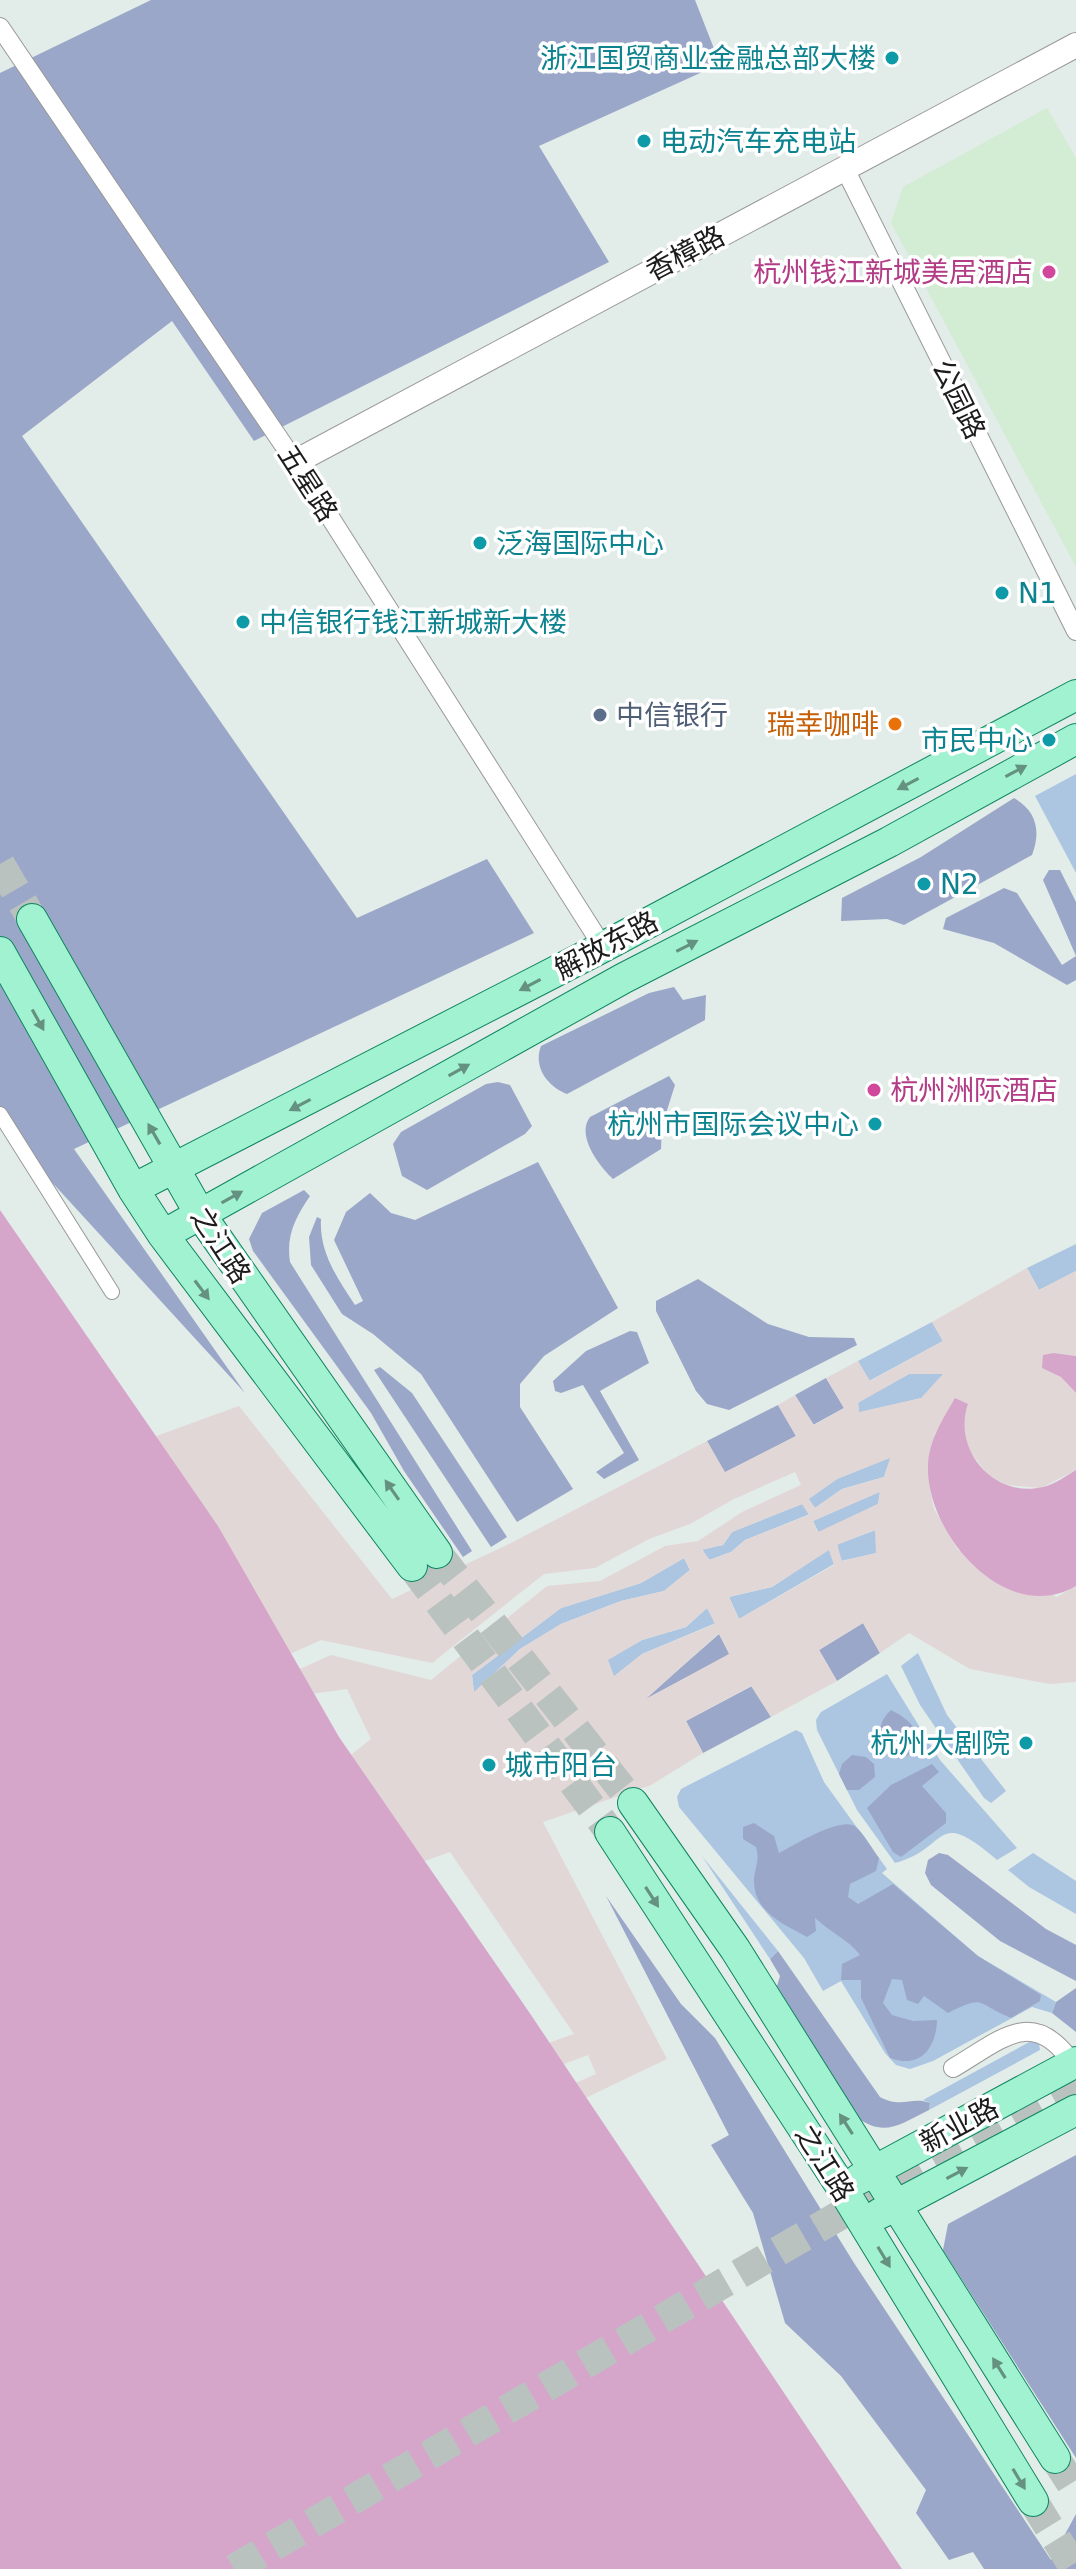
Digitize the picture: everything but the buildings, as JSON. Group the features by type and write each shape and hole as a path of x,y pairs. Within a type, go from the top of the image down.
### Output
{"main road":[{"name":"解放东路","path":"133,1189 603,947 1076,695"},
{"name":"解放东路","path":"163,1235 624,978 889,842 1076,739"},
{"name":"之江路","path":"0,952 133,1189 163,1235 424,1560 200,1214 32,919"},
{"name":"之江路","path":"633,1803 735,1949 1055,2458"},
{"name":"之江路","path":"610,1832 842,2188 1033,2501"},
{"name":"新业路","path":"842,2188 1074,2063"},
{"name":"新业路","path":"863,2223 1076,2110"}],"street":[{"name":"五星路","path":"0,27 295,462 603,947"},
{"name":"香樟路","path":"295,462 1076,45"},
{"name":"公园路","path":"844,167 1076,631"},
{"path":"0,1114 112,1292"},
{"path":"953,2068 1016,2031 1031,2030 1043,2032 1058,2043 1074,2063"}],"shaded area":[{"path":"151,0 695,0 720,64 539,146 609,262 254,441 172,321 22,436 357,918 487,859 534,933 74,1149 245,1393 27,1155 0,1107 0,73"},
{"path":"1047,108 1076,158 1076,567 891,223 903,187"},
{"path":"1076,774 1076,873 1035,796"},
{"path":"1014,798 1028,809 1035,823 1032,855 904,925 887,919 841,921 842,898 921,857"},
{"path":"1049,870 1060,870 1076,902 1076,956 1043,880"},
{"path":"1004,888 1017,893 1062,965 1076,956 1076,980 1067,985 994,943 943,929 946,918"},
{"path":"674,987 683,1000 706,995 705,1020 567,1094 548,1081 540,1068 541,1046 649,993"},
{"path":"669,1076 675,1085 662,1126 661,1149 613,1179 591,1150 586,1124 590,1117"},
{"path":"498,1082 510,1085 532,1126 525,1134 427,1190 402,1176 393,1144 401,1132 486,1084"},
{"path":"538,1162 618,1308 544,1356 520,1384 520,1407 573,1489 517,1522 421,1374 373,1334 342,1314 311,1265 309,1237 317,1217 321,1219 326,1254 355,1305 363,1301 334,1240 346,1212 370,1193 391,1213 415,1220"},
{"path":"304,1190 310,1196 293,1228 289,1244 290,1262 472,1551 463,1557 404,1471 371,1413 253,1251 249,1239 262,1213"},
{"path":"0,1210 218,1526 339,1737 529,2012 902,2569 0,2569"},
{"path":"1076,1244 1076,1271 1039,1290 1027,1268"},
{"path":"1027,1268 1039,1290 1076,1271 1076,1356 1054,1353 1061,1377 1076,1393 1076,1470 1041,1488 1007,1485 989,1476 966,1447 963,1419 968,1404 936,1432 928,1465 934,1509 958,1550 1057,1597 1076,1586 1076,1682 1050,1684 970,1669 909,1633 880,1653 863,1623 819,1650 837,1681 771,1717 751,1686 686,1721 703,1753 651,1785 543,1822 667,2059 458,2159 76,1465 239,1406 392,1599 509,1544 707,1441 725,1472 796,1436 778,1405 795,1395 814,1425 844,1408 826,1378 858,1361 870,1381 943,1341 932,1322","holes":["909,1374 943,1374 921,1398 859,1412 858,1403","890,1458 884,1477 842,1489 815,1508 809,1499 837,1479","795,1472 801,1485 742,1512 698,1541 665,1546 600,1581 547,1586 431,1680 331,1655 231,1700 225,1683 321,1640 432,1663 544,1574 595,1568 649,1539 690,1524 734,1499","880,1492 878,1504 818,1532 813,1521","802,1504 809,1515 745,1540 731,1552 710,1560 702,1550 723,1545 732,1532","875,1530 876,1553 842,1561 837,1545","829,1550 834,1565 739,1619 729,1597 772,1587","684,1558 690,1570 664,1591 621,1601 561,1624 520,1649 474,1692 472,1675 561,1608 641,1583","707,1608 715,1624 642,1654 614,1676 608,1660 642,1640 686,1627","718,1634 719,1634 729,1654 646,1699","347,1689 371,1739 306,1791 261,1701","450,1852 574,2034 476,2068 356,1886","588,2055 596,2074 525,2105 449,2107"]},
{"path":"698,1279 768,1324 809,1337 854,1338 857,1345 729,1410 707,1404 696,1391 656,1311 656,1301"},
{"path":"932,1322 943,1341 869,1381 858,1361"},
{"path":"630,1331 637,1332 649,1363 600,1391 639,1460 604,1479 596,1472 624,1453 583,1385 561,1393 555,1391 553,1381 586,1351"},
{"path":"1043,1355 1076,1356 1076,1393 1061,1377 1042,1368"},
{"path":"380,1367 412,1393 507,1537 491,1547 374,1370"},
{"path":"909,1374 944,1374 922,1398 859,1413 858,1402"},
{"path":"826,1378 844,1408 813,1425 795,1395"},
{"path":"955,1398 968,1404 966,1438 981,1467 993,1478 1025,1489 1043,1487 1076,1470 1076,1586 1049,1595 1023,1594 998,1584 975,1566 955,1544 940,1518 931,1491 928,1465 934,1438"},
{"path":"778,1405 796,1436 724,1473 707,1441"},
{"path":"891,1457 884,1477 842,1489 815,1508 808,1499 837,1479"},
{"path":"880,1491 878,1504 819,1533 813,1521"},
{"path":"802,1504 810,1514 745,1540 731,1552 709,1560 702,1549 723,1545 732,1532"},
{"path":"876,1530 877,1553 841,1561 837,1544"},
{"path":"829,1549 834,1564 739,1619 729,1597 772,1587"},
{"path":"684,1558 690,1570 664,1591 621,1601 561,1624 520,1649 474,1693 472,1675 561,1608 641,1583"},
{"path":"707,1608 716,1623 642,1654 614,1677 607,1660 642,1640 686,1627"},
{"path":"863,1623 880,1653 837,1681 819,1650"},
{"path":"719,1634 730,1654 644,1700 644,1715 613,1727"},
{"path":"918,1653 947,1715 1006,1791 991,1803 984,1798 920,1705 901,1666"},
{"path":"887,1674 940,1760 1017,1848 997,1860 962,1835 951,1833 913,1857 895,1863 857,1810 817,1730 816,1720 821,1712"},
{"path":"752,1686 771,1717 703,1753 686,1721"},
{"path":"891,1710 903,1717 919,1736 920,1750 899,1759 883,1743 880,1730"},
{"path":"796,1730 802,1733 824,1782 887,1869 882,1873 978,1956 1056,2002 1052,2013 1032,2007 933,2061 910,2069 896,2065 885,2053 841,1981 823,1991 804,1958 679,1807 677,1797 681,1789"},
{"path":"852,1755 866,1757 874,1764 875,1777 859,1790 847,1790 839,1774 842,1764"},
{"path":"932,1764 939,1772 922,1786 946,1813 946,1823 901,1857 893,1852 867,1808 891,1785"},
{"path":"754,1823 774,1836 779,1853 830,1828 850,1824 856,1827 879,1858 876,1871 850,1884 848,1897 858,1904 893,1884 978,1956 1041,1995 1040,2001 1011,2018 975,2002 948,2013 924,1996 918,2004 907,2000 902,1980 892,1979 883,2003 892,2015 913,2021 937,2020 930,2048 924,2054 910,2061 890,2058 861,1998 861,1980 841,1980 842,1964 860,1955 856,1950 815,1918 816,1931 807,1937 771,1916 758,1900 754,1879 756,1847 743,1839 743,1827"},
{"path":"939,1853 948,1855 1046,1929 1076,1945 1076,1981 1000,1941 931,1885 925,1873 928,1860"},
{"path":"1033,1853 1076,1881 1076,1914 1029,1887 1008,1870"},
{"path":"702,1856 778,1951 770,1959"},
{"path":"606,1896 681,2004 715,2038 854,2263 1051,2560 1076,2514 1076,2569 984,2569 973,2552 949,2560 916,2513 926,2490 841,2376 785,2323 753,2213 711,2145 729,2135"},
{"path":"778,1951 880,2097 894,2102 923,2101 930,2103 929,2110 899,2125 882,2128 853,2115 777,1986 780,1976 770,1959"},
{"path":"1076,1988 1076,2032 1052,2013 1056,2002"},
{"path":"1033,2040 1039,2044 1040,2050 929,2110 930,2103 923,2100"},
{"path":"1076,2155 1076,2458 943,2250 948,2224"}],"tunnel":[{"path":"0,864 32,919"},
{"path":"437,1553 633,1803"},
{"path":"412,1566 610,1832"},
{"path":"234,2569 907,2176 1076,2082"},
{"path":"1055,2458 1076,2491"},
{"path":"1033,2501 1075,2569"}],"place":[{"name":"浙江国贸商业金融总部大楼","path":"892,58"},
{"name":"电动汽车充电站","path":"644,141"},
{"name":"杭州钱江新城美居酒店","path":"1049,272"},
{"name":"泛海国际中心","path":"480,543"},
{"name":"N1","path":"1002,593"},
{"name":"中信银行钱江新城新大楼","path":"243,622"},
{"name":"中信银行","path":"600,715"},
{"name":"瑞幸咖啡","path":"895,724"},
{"name":"市民中心","path":"1049,740"},
{"name":"N2","path":"924,884"},
{"name":"杭州洲际酒店","path":"874,1090"},
{"name":"杭州市国际会议中心","path":"875,1124"},
{"name":"杭州大剧院","path":"1026,1743"},
{"name":"城市阳台","path":"489,1765"}]}
